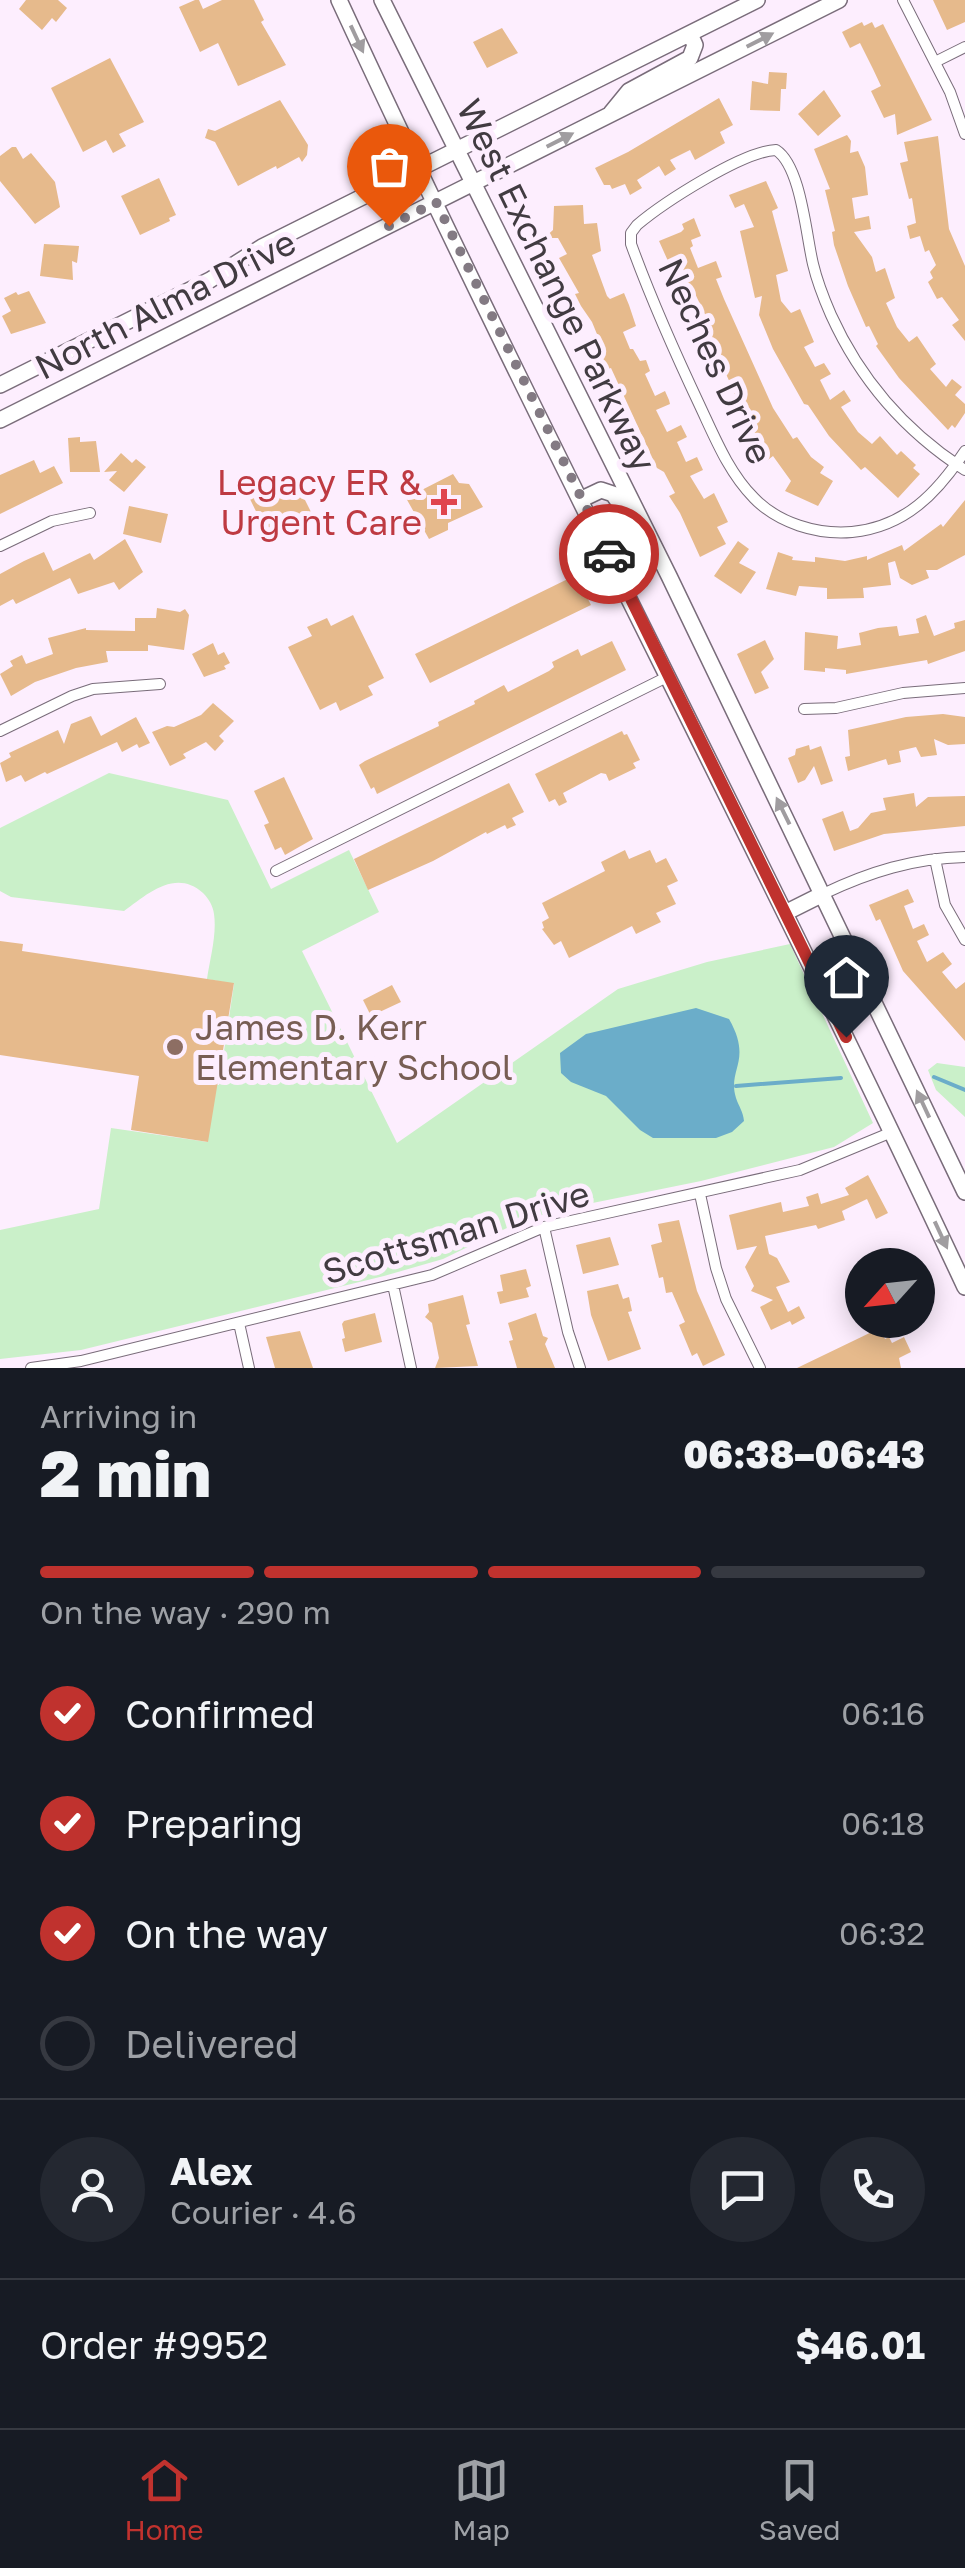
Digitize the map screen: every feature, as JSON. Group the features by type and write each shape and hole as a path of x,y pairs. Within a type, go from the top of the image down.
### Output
{"main road":[{"name":"West Exchange Parkway","path":"339,0 418,171 785,912 965,1287"},
{"name":"West Exchange Parkway","path":"382,0 683,605 965,1192"},
{"name":"North Alma Drive","path":"0,385 231,268 251,253 757,0"},
{"name":"North Alma Drive","path":"0,420 839,0"},
{"path":"608,116 628,90 690,58 695,46 690,34"},
{"path":"152,308 167,336"},
{"path":"582,499 601,490 621,503 662,580 683,605"},
{"path":"785,912 823,894"}],"street":[{"path":"903,0 935,62 965,134"},
{"path":"935,62 965,47"},
{"name":"Neches Drive","path":"960,467 902,420 874,389 849,351 818,279 797,188 782,153 761,152 692,188 646,218 631,233 642,271 713,433 736,476 766,509 795,524 826,532 870,529 902,517 923,503 960,467 965,450"},
{"path":"0,546 52,520 90,513"},
{"path":"276,871 668,676"},
{"path":"0,732 72,696 92,690 160,684"},
{"path":"804,710 836,708 903,693 965,688"},
{"path":"823,894 879,870 965,857"},
{"path":"935,859 944,905 965,940"},
{"name":"Scottsman Drive","path":"31,1368 82,1365 393,1285 450,1269 544,1227 811,1167 892,1132"},
{"path":"700,1194 716,1268 760,1368"},
{"path":"544,1227 580,1368"},
{"path":"393,1285 411,1368"},
{"path":"240,1323 248,1368"}],"green space":[{"path":"109,773 228,800 271,889 349,850 379,912 302,951 397,1143 618,989 707,962 790,944 873,1123 834,1147 701,1181 563,1209 519,1222 443,1259 384,1276 81,1350 0,1359 0,1230 99,1209 111,1128 208,1142 195,1083 219,1085 234,984 207,979 215,922 212,905 203,893 193,886 172,883 152,891 124,911 11,897 0,891 0,828"},
{"path":"937,1063 965,1067 965,1117 936,1090 928,1070"}],"water":[{"path":"696,1008 729,1019 736,1033 739,1055 734,1088 744,1121 732,1132 716,1138 653,1138 606,1096 571,1082 561,1073 560,1053 586,1034"}],"building":[{"path":"26,0 58,0 67,8 56,22 52,18 42,30 19,9"},
{"path":"195,0 203,9 222,0 254,0 264,20 261,22 286,65 238,86 218,43 200,52 179,7"},
{"path":"933,0 965,0 965,22 947,30"},
{"path":"862,22 864,26 872,22 875,28 883,24 932,120 897,135 895,114 884,118 871,91 881,86 873,69 860,43 850,48 842,32"},
{"path":"502,28 518,53 487,68 473,42"},
{"path":"110,58 144,122 119,134 126,146 113,153 106,140 83,152 51,88"},
{"path":"769,72 787,73 786,89 781,89 780,111 750,110 752,81 768,84"},
{"path":"824,90 841,116 818,136 798,114"},
{"path":"719,98 733,125 720,132 725,143 695,160 690,150 670,160 676,169 665,176 659,166 637,180 642,188 630,195 625,184 612,189 604,185 595,168"},
{"path":"280,100 308,145 307,155 302,162 299,157 238,186 215,142 205,138 208,129 215,131"},
{"path":"847,135 850,153 858,151 865,167 868,195 852,198 855,219 869,216 871,229 854,232 872,257 876,272 885,268 895,298 886,303 897,327 909,342 917,336 936,364 930,369 946,387 952,379 962,387 955,395 965,404 965,413 955,428 952,425 948,430 899,378 876,346 848,286 834,245 835,231 825,190 830,189 814,149"},
{"path":"938,136 949,229 965,266 965,341 952,325 959,320 942,297 937,299 928,282 936,265 929,250 925,252 920,236 910,239 907,226 916,223 900,163 908,161 904,142"},
{"path":"12,147 23,159 31,153 55,182 60,207 35,224 0,181 0,156"},
{"path":"159,178 176,215 140,235 121,196"},
{"path":"766,181 778,208 772,211 788,271 776,275 781,301 791,313 800,309 814,342 804,347 815,367 824,363 831,374 820,380 830,400 844,390 851,401 841,407 858,432 872,444 880,436 897,455 901,451 916,465 913,468 920,474 898,498 865,467 861,470 829,436 804,404 773,349 759,315 762,296 755,298 740,231 754,227 744,204 735,208 729,195"},
{"path":"583,205 584,224 597,223 601,251 592,255 607,296 610,299 624,293 636,326 623,332 630,349 640,361 646,360 650,371 645,374 655,396 665,391 669,400 670,404 656,410 667,432 681,425 687,437 677,442 686,462 697,457 703,470 690,476 704,499 714,493 728,522 717,527 726,544 700,557 669,496 675,493 664,472 657,468 599,350 601,344 592,322 559,258 567,254 558,238 544,238 553,230 554,206"},
{"path":"694,218 701,236 691,240 690,248 698,268 716,261 722,277 716,279 773,408 793,439 797,437 824,467 820,473 833,481 818,506 785,491 791,481 773,456 760,466 742,435 752,426 740,408 732,412 726,400 735,395 733,389 725,372 716,376 709,363 719,359 709,337 700,341 695,329 708,321 691,285 681,290 659,241 681,232 682,224"},
{"path":"44,244 79,246 77,263 72,261 73,280 40,276"},
{"path":"29,291 46,323 11,334 2,316 11,311 4,298"},
{"path":"80,437 80,442 96,441 100,472 70,472 68,438"},
{"path":"121,453 132,463 136,459 146,467 124,492 109,480 117,471 104,472"},
{"path":"34,460 40,473 54,466 63,483 0,514 0,475"},
{"name":"Legacy ER & Urgent Care","path":"453,474 459,483 469,484 483,507 448,523 448,530 429,539 406,498"},
{"path":"281,481 285,490 291,486 295,493 300,490 314,518 270,540 249,497"},
{"path":"965,500 965,555 937,570 926,570 929,578 912,585 900,578 895,561 888,563 891,585 863,588 864,598 827,599 827,588 799,586 796,596 766,589 778,552 793,557 792,560 815,562 815,557 845,561 867,556 867,560 902,545 904,551 941,524 943,527"},
{"path":"129,506 168,514 161,543 123,534"},
{"path":"125,539 143,572 119,590 114,582 78,594 70,578 16,604 13,599 0,606 0,574 24,561 44,552 53,571 90,553 94,560"},
{"path":"738,541 749,549 739,563 756,572 741,594 714,576"},
{"path":"576,575 591,605 430,683 415,654"},
{"path":"157,608 180,612 185,609 189,615 184,650 148,645 148,651 106,651 108,662 35,682 11,696 0,674 13,666 10,661 22,655 26,664 53,654 48,638 86,628 135,631 135,618 156,618"},
{"path":"353,615 384,678 368,686 373,695 340,711 336,702 320,710 288,647 312,636 307,627 327,618 331,626"},
{"path":"926,615 934,636 965,620 965,651 928,664 927,660 846,674 846,670 825,668 825,672 804,670 805,632 838,636 837,649 861,645 859,633 878,628 897,626 899,636 919,633 916,619"},
{"path":"765,640 774,659 761,672 769,688 755,694 737,654"},
{"path":"612,641 626,670 377,794 374,787 371,789 359,765 365,761 439,726 438,722 504,685 508,692 549,671 554,667 552,662 578,649 581,656"},
{"path":"213,643 218,655 224,652 230,663 224,666 226,669 204,677 192,654"},
{"path":"213,703 234,721 219,736 224,741 215,751 206,742 170,766 152,732 201,715"},
{"path":"91,716 101,736 136,717 150,743 139,748 137,744 122,752 117,742 25,782 21,775 6,782 0,763 11,757 9,753 58,730 64,744 71,724"},
{"path":"906,717 965,717 965,744 948,745 934,739 937,755 921,757 916,747 899,751 901,762 888,765 886,759 848,771 848,730"},
{"path":"622,731 640,760 633,763 636,768 609,781 601,773 563,793 567,802 559,806 555,799 549,802 535,774"},
{"path":"809,745 810,750 821,746 833,781 821,785 814,766 805,780 798,783 788,758 795,755 796,749"},
{"path":"284,777 313,839 285,855 281,847 275,850 264,825 269,823 254,791"},
{"path":"509,783 524,812 512,818 516,825 486,832 368,890 354,859"},
{"path":"914,793 916,807 928,797 965,796 965,826 884,834 834,851 822,819 843,811 850,831 871,813 886,810 883,798"},
{"path":"625,850 629,859 650,850 656,863 666,858 678,881 667,886 676,904 656,913 661,922 636,934 632,926 569,958 561,941 554,945 542,929 542,922 549,918 542,903 605,871 601,862"},
{"path":"908,889 914,902 904,906 913,929 924,924 929,935 917,941 927,962 943,952 952,964 942,972 956,989 965,982 965,1041 903,971 880,919 876,921 869,905"},
{"path":"0,941 23,944 22,951 234,983 208,1142 131,1130 139,1076 0,1055"},
{"path":"392,985 401,1002 371,1016 363,1000"},
{"path":"868,1175 888,1213 876,1219 867,1199 842,1211 845,1220 818,1229 816,1225 765,1236 769,1254 777,1258 790,1282 776,1287 788,1312 799,1306 805,1318 771,1330 760,1307 773,1300 751,1291 754,1286 745,1267 757,1246 737,1250 729,1215 781,1202 783,1212 809,1206 806,1197 818,1193 821,1204 849,1195 845,1188"},
{"path":"679,1220 697,1291 725,1355 703,1366 697,1353 692,1356 679,1325 685,1322 672,1292 666,1293 663,1277 659,1278 651,1245 662,1242 658,1224"},
{"path":"610,1237 619,1265 583,1274 576,1245"},
{"path":"526,1269 531,1286 526,1288 529,1297 500,1304 500,1275"},
{"path":"618,1284 623,1299 629,1297 632,1311 628,1312 641,1349 608,1361 591,1315 587,1291"},
{"path":"463,1295 470,1324 466,1325 478,1366 435,1368 439,1358 432,1323 425,1317 428,1304"},
{"path":"375,1313 382,1342 345,1352 344,1321"},
{"path":"536,1313 543,1336 548,1338 545,1344 555,1368 517,1368 508,1323"},
{"path":"300,1331 313,1368 275,1368 266,1337"},
{"path":"859,1338 890,1338 892,1343 904,1338 911,1352 899,1358 901,1368 797,1368"}],"waterway":[{"path":"934,1077 965,1090"},
{"path":"736,1086 841,1078"}],"way so far":[{"path":"389,226 436,202 609,554"}],"place":[{"name":"Legacy ER & Urgent Care","path":"444,502"},
{"name":"James D. Kerr Elementary School","path":"175,1047"}],"route":[{"path":"609,554 846,1037"}]}
